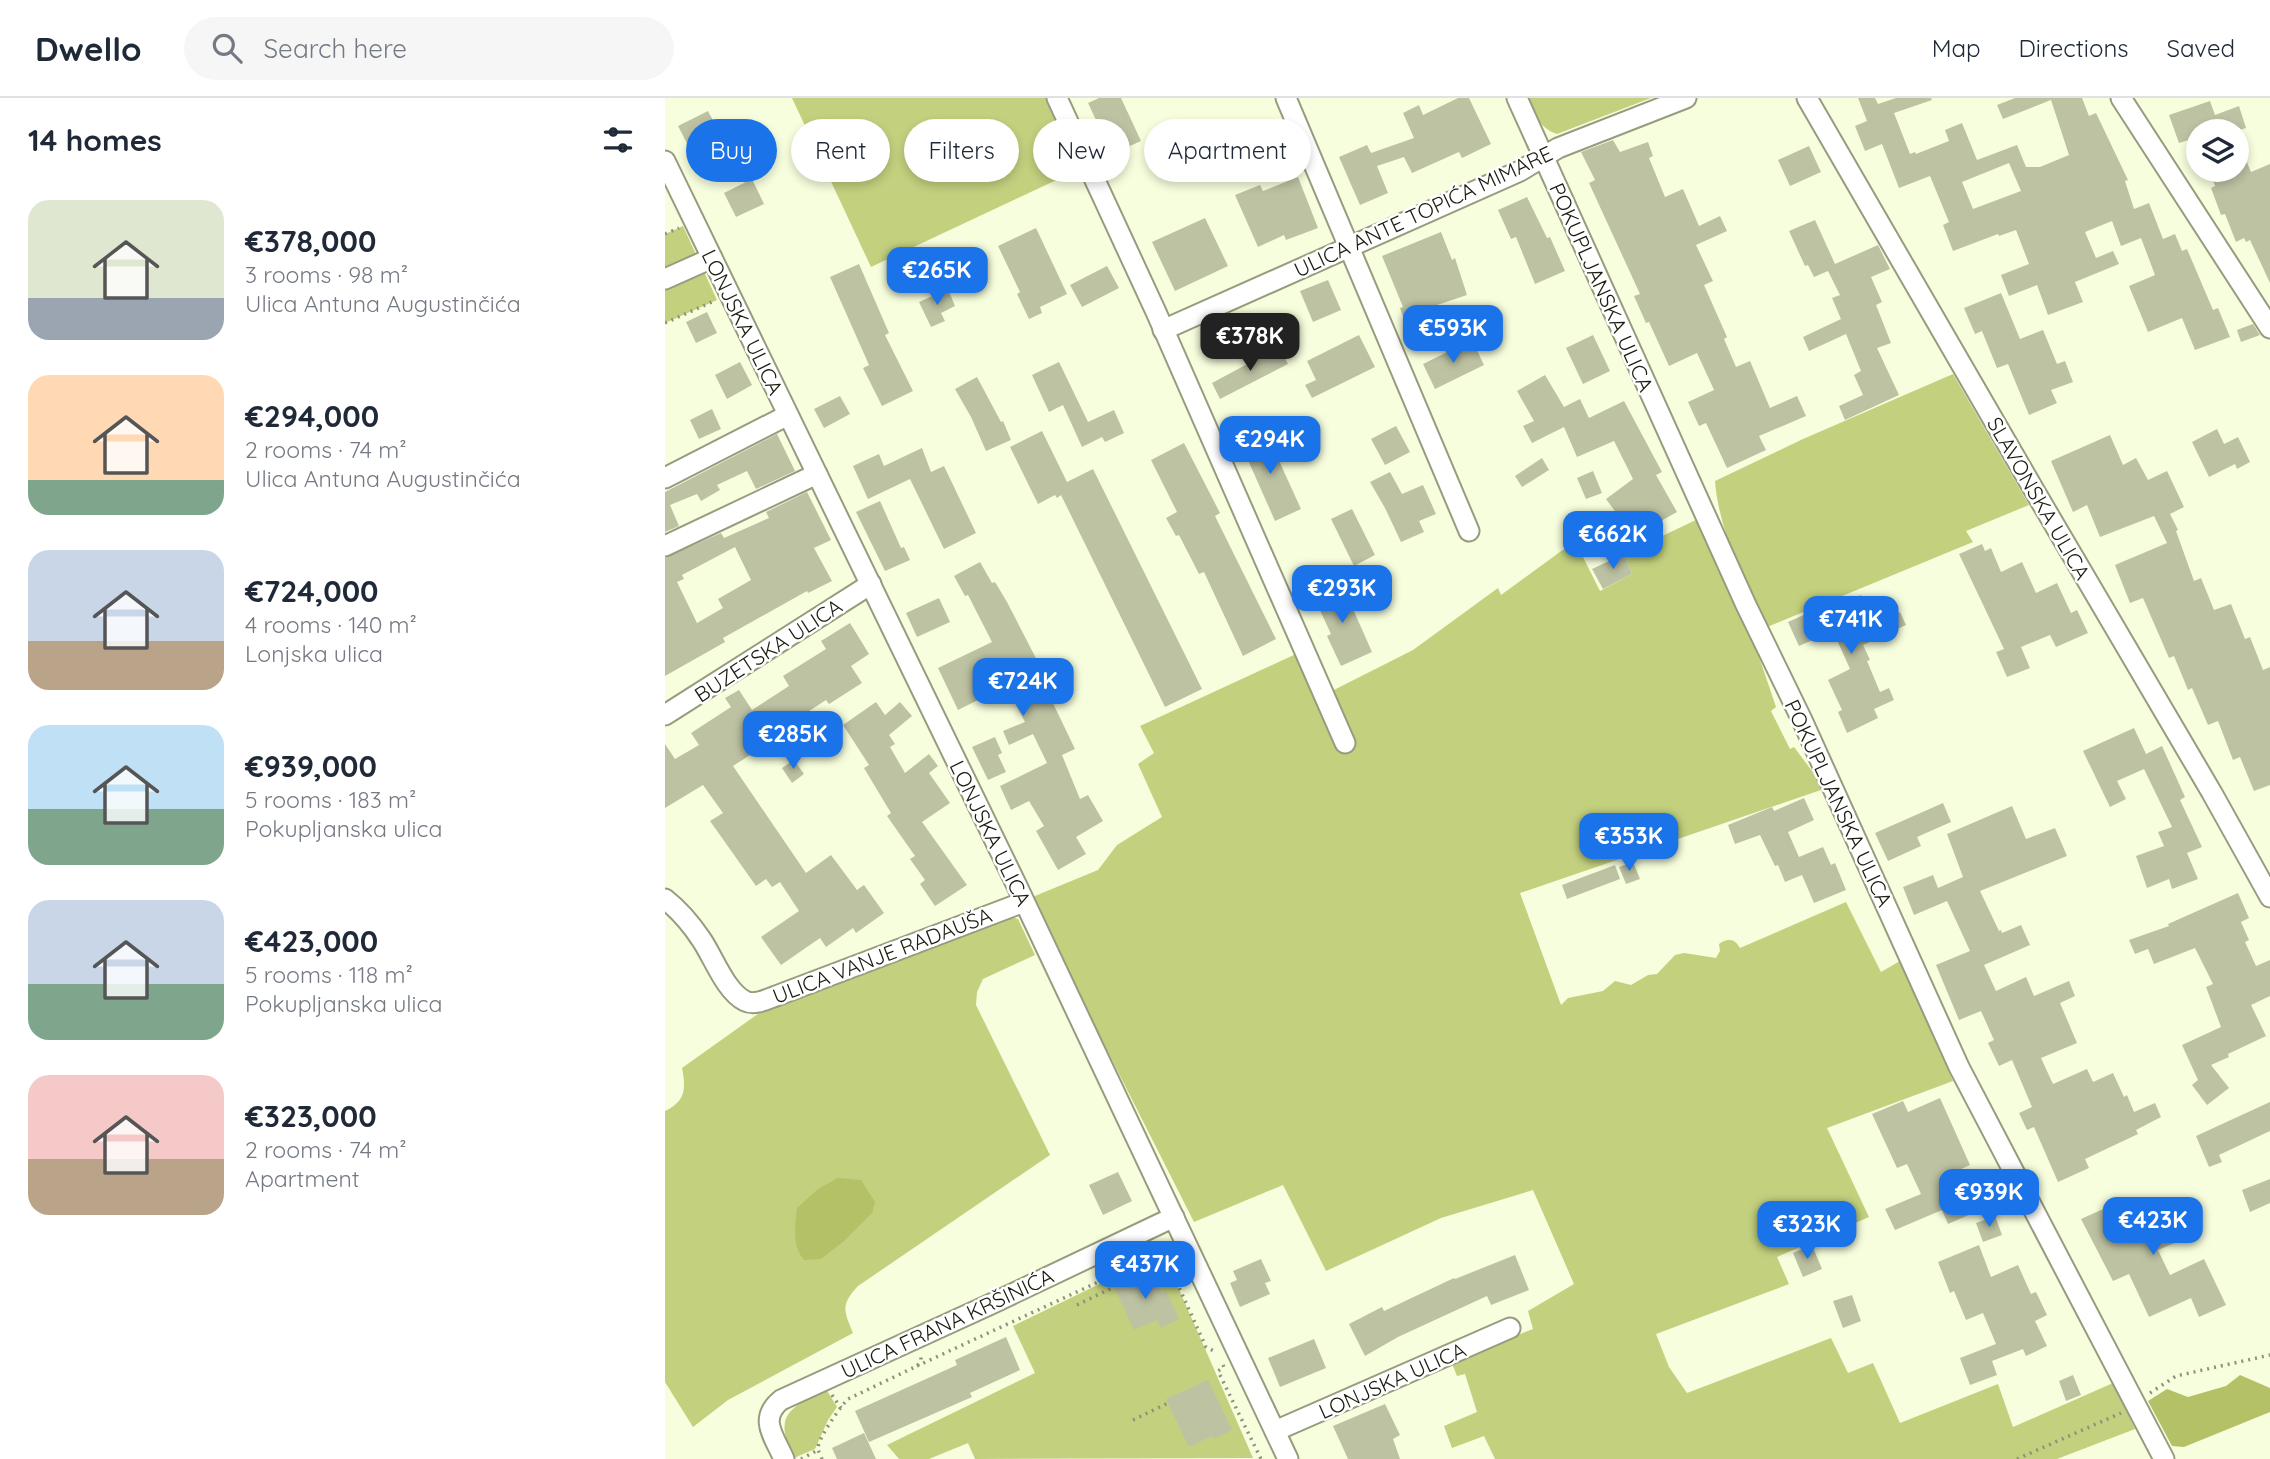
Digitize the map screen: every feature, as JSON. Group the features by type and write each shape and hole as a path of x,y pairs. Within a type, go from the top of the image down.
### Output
{"street":[{"path":"1057,98 1163,330 1345,743"},
{"path":"1286,98 1469,531"},
{"name":"POKUPLJANSKA ULICA","path":"1517,98 1959,1067 2164,1459"},
{"name":"ULICA ANTE TOPIĆA MIMARE","path":"1163,330 1520,171 1543,156 1686,98"},
{"name":"SLAVONSKA ULICA","path":"1807,98 2270,897"},
{"path":"2121,98 2270,328"},
{"name":"LONJSKA ULICA","path":"665,161 1024,902 1165,1221 1288,1459"},
{"path":"665,279 712,258"},
{"path":"665,478 788,415"},
{"path":"665,546 817,474"},
{"name":"BUZETSKA ULICA","path":"665,715 871,584"},
{"name":"ULICA VANJE RADAUŠA","path":"665,899 696,932 736,994 744,1001 753,1003 1024,902"},
{"name":"ULICA FRANA KRŠINIĆA","path":"784,1459 768,1420 769,1411 776,1404 1165,1221"},
{"name":"LONJSKA ULICA","path":"1275,1431 1510,1328"}],"path":[{"path":"665,323 717,300 713,291"},
{"path":"1165,1221 1163,1252 1206,1347 1214,1350 1224,1367 1218,1371 1261,1459"},
{"path":"822,1459 818,1450 820,1441 849,1399 1163,1252"},
{"path":"1077,1305 1114,1287"},
{"path":"914,1339 922,1357 917,1367"},
{"path":"2017,1459 2136,1406 2176,1376 2270,1355"},
{"path":"1133,1420 1168,1403"},
{"path":"800,1459 818,1450"}],"green space":[{"path":"792,98 1049,98 1059,119 1033,119 1033,182 1052,182 871,267 831,182 890,182 890,119 802,119"},
{"path":"1528,98 1651,98 1557,134 1542,124"},
{"path":"683,226 717,300 665,323 665,234"},
{"path":"1953,374 2029,505 1966,531 1973,542 1767,627 1727,538 1715,481 1803,439"},
{"path":"1696,520 1755,645 1776,707 1771,711 1790,749 1794,747 1818,779 1821,790 1520,893 1561,1005 1568,998 1603,991 1615,981 1631,985 1648,975 1657,974 1675,955 1684,953 1716,958 1720,951 1719,944 1725,941 1731,940 1740,948 1846,902 1881,972 1900,961 1953,1081 1827,1128 1869,1217 1777,1257 1789,1284 1656,1334 1669,1367 1687,1393 1831,1338 1848,1373 1873,1363 1900,1423 1998,1384 2013,1427 2113,1383 2135,1429 2057,1459 1495,1459 1484,1436 1452,1448 1444,1426 1477,1412 1465,1374 1457,1376 1451,1361 1533,1329 1528,1311 1574,1284 1533,1190 1441,1218 1326,1271 1283,1185 1194,1222 1030,898 1098,870 1117,845 1162,817 1138,764 1154,753 1140,726 1296,654 1320,697 1413,650 1498,588 1501,595 1575,541 1600,591 1632,574 1624,554"},
{"path":"1009,916 1018,919 1035,955 983,979 977,992 976,1005 1050,1155 858,1286 848,1298 845,1308 853,1333 728,1400 693,1427 665,1382 665,1111 677,1103 683,1093 682,1068 762,1011"},
{"path":"838,1178 861,1180 875,1202 872,1213 821,1259 804,1260 796,1242 797,1208 818,1189"},
{"path":"1163,1253 1253,1458 975,1459 968,1443 929,1459 899,1459 887,1445 1035,1373 1013,1326"},
{"path":"2240,1375 2270,1388 2270,1412 2184,1447 2172,1446 2148,1401 2167,1389 2188,1397 2226,1386"},
{"path":"826,1389 837,1407 815,1449 794,1458 785,1431 788,1414 802,1402"}],"building":[{"path":"1099,98 1121,98 1141,141 1130,146 1130,119 1096,119 1088,103"},
{"path":"1458,98 1469,98 1491,144 1462,158 1459,152 1412,173 1404,157 1377,166 1388,193 1360,205 1339,157 1367,145 1371,153 1414,138 1403,113 1419,105 1423,115"},
{"path":"1858,98 1875,98 1878,104 1896,98 1931,98 1932,100 1894,113 1910,154 1949,141 1945,130 1962,123 1977,160 2017,145 2026,167 2040,167 2069,155 2051,100 2003,119 1997,105 2015,98 2082,98 2089,116 2096,113 2128,180 2125,181 2134,209 2149,203 2163,239 2175,234 2182,251 2187,249 2213,310 2218,308 2230,337 2195,350 2182,318 2148,332 2129,286 2155,275 2141,238 2121,246 2112,221 2085,232 2096,258 2113,251 2119,264 2075,282 2083,302 2048,315 2037,285 2009,296 2001,275 2029,264 2016,230 1953,251 1943,225 1949,222 1930,176 1899,188 1882,144 1865,151 1855,126 1867,121","holes":["2009,163 2021,191 1973,209 1962,182"]},
{"path":"2210,101 2215,115 2239,106 2243,119 2186,119 2186,141 2179,143 2169,115"},
{"path":"708,111 712,119 692,119"},
{"path":"686,122 686,141 678,126"},
{"path":"1613,140 1620,152 1648,142 1653,156 1649,158 1665,197 1683,189 1699,226 1720,216 1727,231 1696,245 1713,281 1704,285 1727,337 1724,339 1736,367 1750,361 1770,408 1797,396 1806,416 1759,436 1766,450 1727,468 1706,423 1699,426 1688,402 1714,390 1697,353 1669,366 1634,296 1640,294 1589,183 1595,180 1581,152"},
{"path":"1809,146 1821,172 1790,186 1778,160"},
{"path":"2270,164 2270,283 2250,240 2246,242 2244,238 2236,242 2225,214 2221,215 2211,188 2215,186 2214,182 2249,182 2249,167 2251,172"},
{"path":"746,182 753,182 764,204 736,217 724,193"},
{"path":"1286,182 1300,182 1318,228 1286,240 1284,235 1258,247 1235,195 1260,185 1263,191"},
{"path":"1527,197 1547,238 1550,237 1565,271 1535,284 1516,237 1511,239 1498,210"},
{"path":"1205,218 1228,266 1175,291 1152,242"},
{"path":"1815,220 1835,264 1878,245 1890,269 1871,277 1882,302 1876,305 1891,343 1877,348 1899,395 1845,420 1839,406 1863,395 1854,375 1861,371 1846,334 1809,351 1803,337 1841,319 1832,298 1840,295 1828,271 1814,277 1808,265 1805,266 1789,231"},
{"path":"1036,228 1067,294 1040,307 1042,313 1029,319 1017,294 1020,292 998,246"},
{"path":"1441,232 1452,260 1455,258 1467,295 1434,306 1442,329 1411,339 1400,308 1403,307 1382,256"},
{"path":"859,264 889,333 885,335 913,391 882,406 863,368 869,365 830,277"},
{"path":"1107,266 1119,288 1082,307 1070,285"},
{"path":"1328,280 1341,310 1313,322 1300,291"},
{"path":"948,289 955,306 941,313 945,321 931,327 919,302"},
{"path":"2001,293 2020,339 2043,330 2057,364 2065,361 2073,382 2051,390 2057,403 2029,415 2008,364 1997,368 1982,331 1975,334 1964,308"},
{"path":"707,312 717,333 696,343 686,322"},
{"path":"2253,324 2260,335 2241,342 2237,330"},
{"path":"1359,335 1375,367 1312,398 1305,385 1316,380 1307,361"},
{"path":"1593,335 1610,371 1583,384 1566,348"},
{"path":"1472,340 1484,365 1435,389 1423,364"},
{"path":"1279,347 1288,364 1220,399 1212,383"},
{"path":"740,362 752,385 727,399 715,375"},
{"path":"1059,362 1088,422 1114,410 1124,433 1105,442 1102,437 1082,447 1063,405 1049,412 1032,375"},
{"path":"1545,375 1564,407 1580,399 1589,418 1624,401 1662,472 1656,475 1677,512 1652,526 1651,523 1627,538 1613,516 1617,514 1606,499 1633,479 1614,441 1577,457 1564,427 1532,443 1523,426 1534,421 1517,391"},
{"path":"977,377 1011,440 986,451 955,389"},
{"path":"840,396 850,414 824,428 814,409"},
{"path":"712,409 721,429 699,439 690,420"},
{"path":"1396,426 1410,452 1385,465 1371,439"},
{"path":"2217,429 2224,444 2238,437 2250,462 2237,469 2235,464 2209,477 2192,442"},
{"path":"1265,430 1301,509 1275,521 1240,442"},
{"path":"1042,431 1067,482 1093,469 1202,689 1165,707 1061,495 1057,498 1055,495 1038,504 1010,447"},
{"path":"777,434 795,471 756,489 747,471 717,485 720,490 701,501 697,494 670,505 679,526 665,532 665,492"},
{"path":"2110,435 2123,465 2136,458 2148,480 2167,471 2184,507 2170,514 2178,530 2176,531 2194,581 2201,578 2214,610 2231,604 2245,639 2250,637 2263,670 2270,667 2270,785 2254,791 2240,757 2233,760 2218,721 2208,725 2192,688 2188,690 2174,656 2169,658 2143,598 2130,603 2115,565 2167,543 2154,516 2100,537 2087,505 2073,512 2051,461"},
{"path":"1184,443 1220,513 1215,516 1276,639 1243,656 1204,572 1199,574 1179,535 1176,536 1166,518 1177,512 1151,460"},
{"path":"922,448 931,472 944,466 976,533 944,549 910,479 868,499 853,466 879,454 884,466"},
{"path":"1542,458 1549,470 1522,487 1515,476"},
{"path":"1593,471 1602,493 1586,499 1577,478"},
{"path":"1390,472 1402,494 1423,485 1436,514 1419,521 1424,532 1401,542 1370,482"},
{"path":"807,492 831,540 814,548 832,581 808,593 807,591 723,638 725,642 665,676 665,558 721,533 724,538 769,518 766,512","holes":["735,547 751,580 718,599 723,608 697,623 677,582 684,579 682,575"]},
{"path":"880,501 901,548 904,547 910,560 885,571 856,512"},
{"path":"1352,509 1375,555 1354,566 1331,519"},
{"path":"1982,544 1985,551 1991,548 2001,572 2022,562 2036,593 2057,583 2071,613 2077,610 2088,633 2056,647 2050,635 2021,647 2030,668 2007,677 1996,652 2004,649 1959,554"},
{"path":"1624,554 1632,574 1603,589 1592,569"},
{"path":"980,562 1007,602 1041,668 1037,670 1075,749 1062,755 1080,799 1088,795 1103,821 1076,837 1086,854 1058,870 1036,831 1044,826 1029,801 1011,810 1000,786 1047,763 1033,734 1009,745 1003,731 1025,722 1006,686 958,710 938,668 992,642 968,595 965,596 954,576"},
{"path":"1341,582 1372,652 1341,666 1327,636 1331,634 1313,595"},
{"path":"1861,595 1874,624 1900,612 1906,625 1863,645 1880,692 1889,688 1894,700 1874,709 1878,718 1847,733 1838,712 1842,710 1828,680 1850,669 1833,631 1799,646 1788,622 1817,609 1820,614"},
{"path":"939,598 950,622 917,637 906,613"},
{"path":"850,623 869,654 851,666 862,683 829,704 826,700 803,715 806,719 733,766 806,873 831,855 857,890 864,885 884,913 856,933 853,928 826,947 820,938 781,965 761,937 799,911 780,882 772,887 766,879 756,886 710,821 723,813 703,785 665,808 665,744 675,759 699,745 691,733 731,707 725,698 739,690 752,710 789,686 783,676 826,649 821,641"},
{"path":"876,702 885,715 900,702 912,716 889,735 895,744 890,747 905,773 929,754 938,766 929,773 950,803 922,822 967,885 935,906 920,884 925,880 910,859 915,856 887,816 891,813 864,768 869,765 843,725"},
{"path":"2134,728 2146,754 2162,746 2185,797 2180,800 2202,847 2187,853 2198,879 2172,889 2169,879 2147,888 2136,856 2164,846 2158,832 2172,827 2144,769 2117,781 2126,799 2110,807 2083,751"},
{"path":"995,737 1002,753 998,755 1006,772 988,780 972,747"},
{"path":"794,760 804,774 792,783 782,768"},
{"path":"1804,798 1814,820 1788,832 1799,857 1823,847 1831,865 1835,863 1846,890 1814,903 1802,875 1785,882 1760,835 1735,844 1728,825 1772,807 1774,811"},
{"path":"1943,803 1951,822 1917,837 1921,846 1888,861 1875,833"},
{"path":"2012,806 2026,839 2055,828 2067,856 1980,891 1999,931 2002,933 2021,925 2030,945 1984,965 1996,991 2026,977 2034,996 2069,981 2075,996 2060,1003 2077,1043 2041,1058 2053,1084 2087,1069 2093,1082 2113,1073 2134,1112 2155,1103 2161,1117 2136,1130 2138,1134 2085,1159 2089,1168 2058,1182 2034,1127 2027,1130 2019,1113 2032,1107 2012,1060 1999,1066 1988,1043 1994,1040 1981,1011 1959,1020 1936,965 1970,951 1947,901 1914,915 1903,887 1933,875 1938,888 1963,877 1947,834"},
{"path":"1633,862 1640,879 1626,884 1619,867"},
{"path":"1615,865 1620,879 1567,899 1562,885"},
{"path":"2238,893 2249,918 2241,922 2249,940 2245,942 2256,966 2270,960 2270,996 2251,1005 2266,1036 2211,1065 2229,1088 2207,1105 2192,1085 2198,1080 2182,1045 2221,1027 2206,987 2213,984 2195,948 2154,964 2148,949 2135,954 2129,940 2169,926 2168,924"},
{"path":"1940,1098 1970,1165 1961,1169 1980,1210 1948,1224 1942,1210 1895,1230 1885,1209 1921,1194 1907,1164 1897,1168 1872,1114 1903,1101 1908,1112"},
{"path":"2270,1102 2270,1131 2219,1155 2222,1162 2209,1167 2196,1136"},
{"path":"1118,1172 1132,1201 1103,1215 1089,1185"},
{"path":"2270,1179 2270,1203 2250,1212 2242,1190"},
{"path":"2161,1201 2167,1214 2189,1204 2201,1232 2158,1250 2170,1275 2204,1259 2226,1305 2199,1317 2191,1298 2149,1317 2129,1274 2113,1281 2081,1219 2112,1205 2118,1219"},
{"path":"1995,1216 2002,1235 1983,1242 1976,1223"},
{"path":"1812,1245 1822,1269 1803,1277 1793,1253"},
{"path":"1979,1245 1991,1277 2018,1265 2031,1294 2036,1292 2047,1315 2035,1321 2047,1346 2026,1356 2023,1349 1992,1361 1997,1375 1970,1385 1960,1358 1996,1344 1983,1313 1966,1320 1954,1291 1950,1293 1938,1262"},
{"path":"1515,1255 1529,1290 1491,1305 1487,1296 1398,1337 1365,1356 1349,1324 1382,1307 1384,1311 1454,1278"},
{"path":"1261,1259 1271,1281 1265,1283 1270,1294 1240,1307 1230,1283 1237,1280 1233,1271"},
{"path":"1150,1268 1162,1293 1166,1291 1179,1319 1161,1328 1157,1320 1134,1330 1113,1285"},
{"path":"1852,1295 1861,1321 1843,1328 1833,1301"},
{"path":"1006,1337 1020,1370 970,1393 972,1397 869,1442 855,1411 957,1365 955,1360"},
{"path":"1314,1339 1326,1368 1280,1387 1268,1358"},
{"path":"2073,1375 2081,1395 2066,1401 2059,1381"},
{"path":"1208,1380 1232,1430 1189,1447 1166,1399"},
{"path":"1385,1404 1400,1435 1393,1439 1400,1459 1348,1459 1333,1426"},
{"path":"864,1433 876,1459 837,1459 832,1448"}]}
